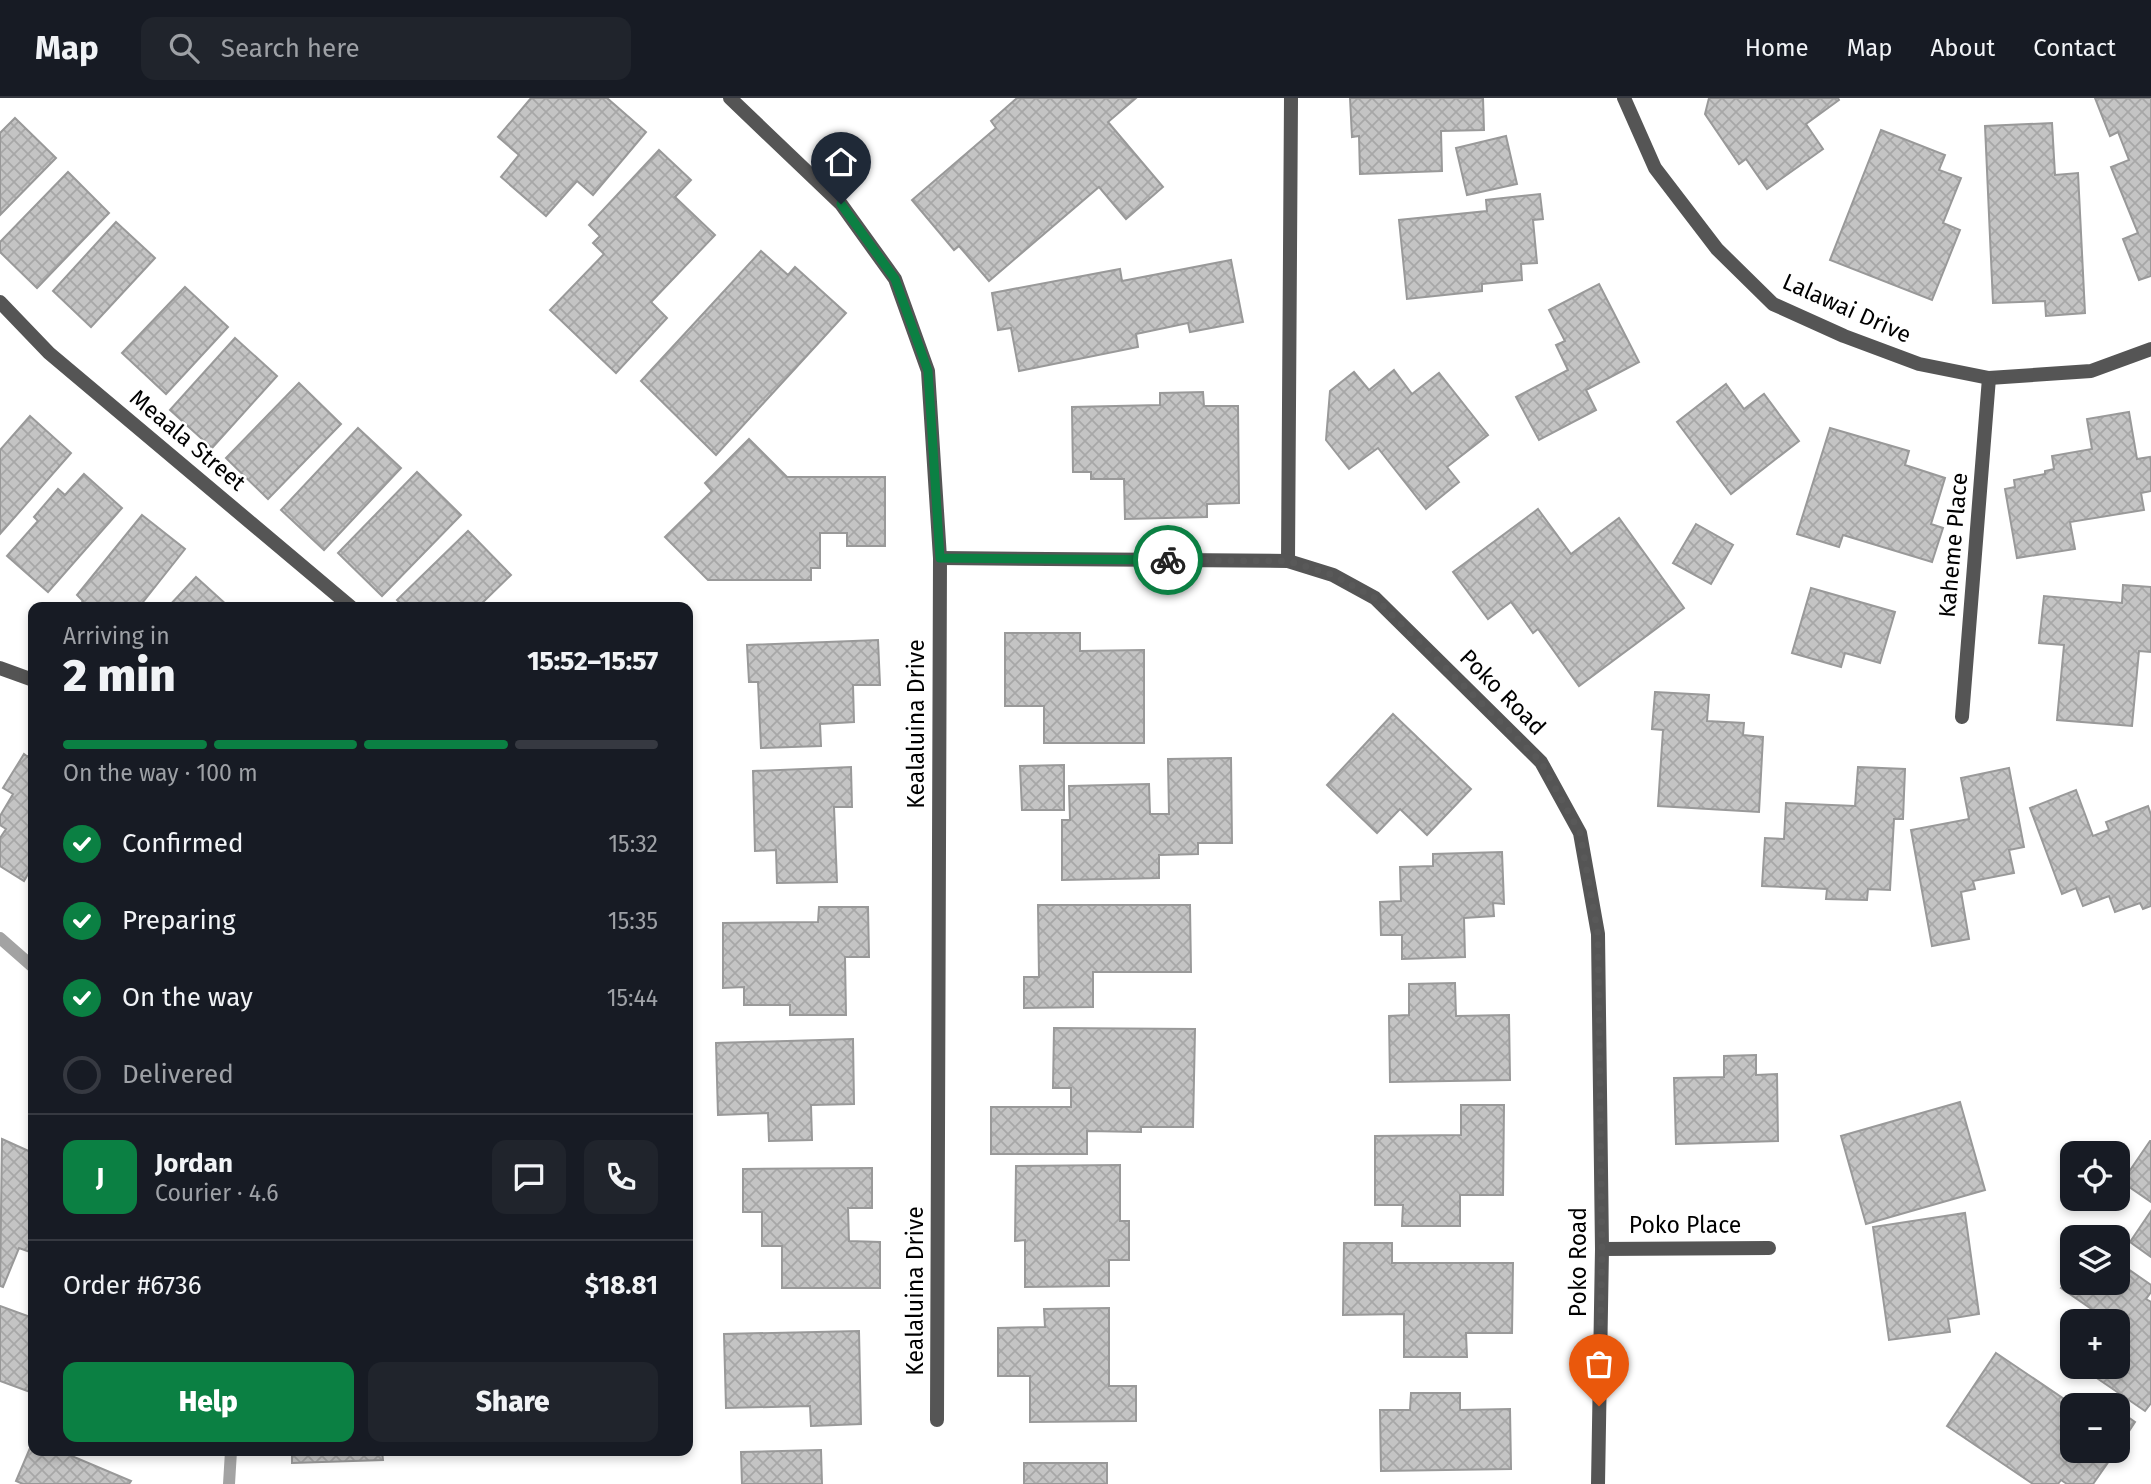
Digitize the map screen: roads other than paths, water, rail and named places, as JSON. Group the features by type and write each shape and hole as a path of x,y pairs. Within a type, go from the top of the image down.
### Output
{"street":[{"name":"Kealaluina Drive","path":"730,98 841,204 895,279 928,371 940,558 937,1420"},
{"path":"1288,561 1291,98"},
{"name":"Lalawai Drive","path":"1624,98 1655,168 1717,249 1773,304 1844,336 1919,364 1989,378 2091,371 2151,349"},
{"name":"Meaala Street","path":"0,302 49,352 345,602"},
{"name":"Kaheme Place","path":"1962,716 1989,378"},
{"name":"Poko Road","path":"940,558 1288,561 1333,575 1375,598 1541,762 1580,833 1598,934 1602,1249 1598,1484"},
{"path":"0,668 28,678"},
{"name":"Poko Place","path":"1602,1249 1769,1248"}],"waterway":[{"path":"0,938 28,963"},
{"path":"229,1484 231,1456"}]}
